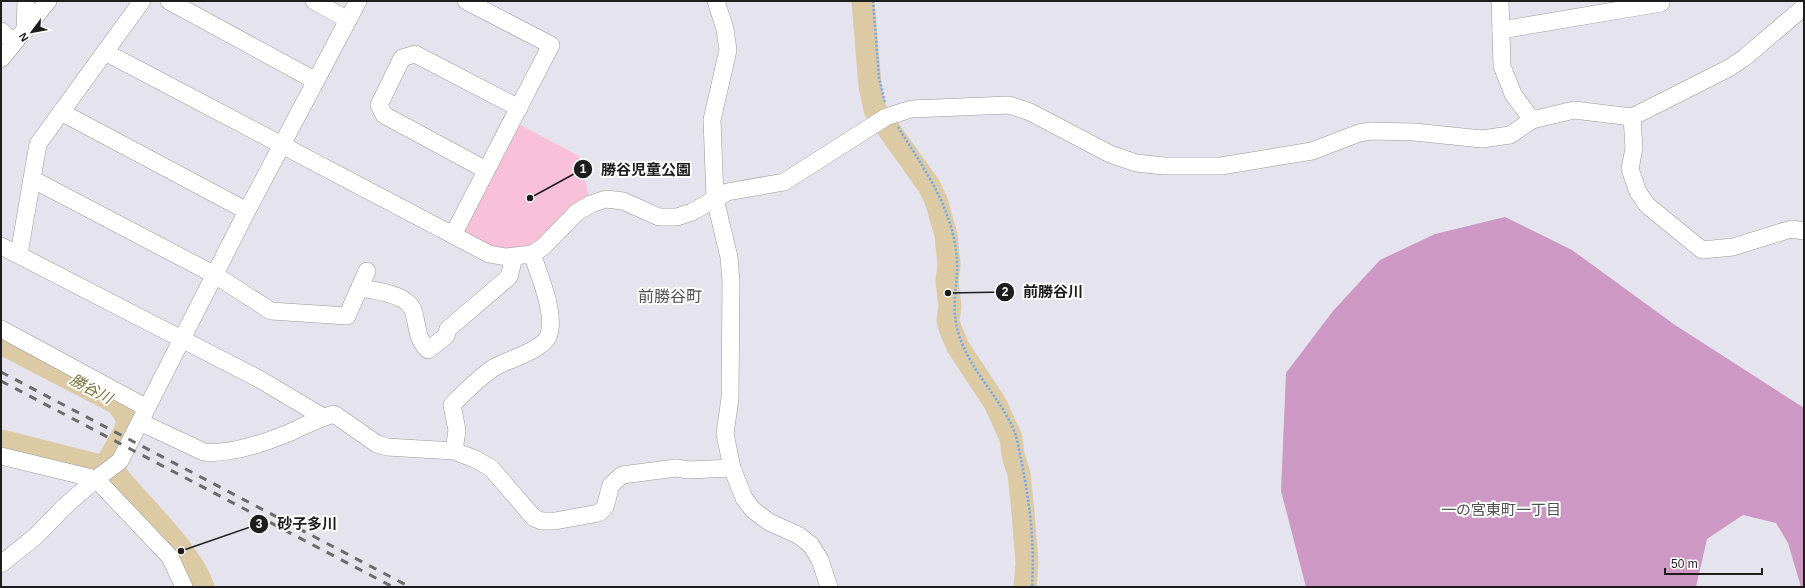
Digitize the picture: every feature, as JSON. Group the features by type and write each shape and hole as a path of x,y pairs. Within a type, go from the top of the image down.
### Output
{"street":[{"path":"19,37 26,1"},
{"path":"1,59 48,1"},
{"path":"18,254 38,144 142,1"},
{"path":"169,1 316,81"},
{"path":"314,1 348,20"},
{"path":"1,564 36,536 63,508 96,478 120,461 282,145 358,1"},
{"path":"453,235 551,45 466,1"},
{"path":"716,1 725,29 728,50 712,120 715,199 729,257 731,282 730,398 725,434 732,468 744,498 753,510 769,522 798,535 811,545 820,560 829,587"},
{"path":"1500,1 1502,66 1513,94 1532,120"},
{"path":"1501,30 1636,4 1661,3"},
{"path":"105,52 489,254 514,256 532,254 543,246 577,212 591,204 606,199 624,201 659,217 677,217 692,212 727,192 784,182 828,156 871,126 911,109 1009,105 1030,112 1110,154 1136,163 1164,166 1221,166 1312,151 1359,133 1371,131 1414,132 1482,139 1510,135 1532,120 1574,110 1632,117 1729,68 1744,58 1804,6"},
{"path":"1,31 19,37"},
{"path":"486,170 384,115 378,105 402,58 415,54 519,108"},
{"path":"61,112 248,211"},
{"path":"1632,117 1634,148 1630,169 1638,192 1647,204 1702,250 1732,247 1790,229 1804,231"},
{"path":"32,179 215,275 271,311 347,316 367,271"},
{"path":"1,246 260,380 323,417"},
{"path":"454,451 457,430 452,405 481,377 496,367 545,342 548,336 550,320 545,289 532,254"},
{"path":"360,288 384,291 408,302 412,309 422,344 428,350 446,336 448,329 509,277 514,256"},
{"path":"1,329 204,452 214,453 233,450 271,439 323,417 334,414 377,444 387,448 454,451 491,468 534,518 542,520 555,521 599,513 605,507 611,485 622,475 676,468 689,470 732,468"},
{"path":"1,456 96,478 170,558 184,587"}],"path":[{"path":"873,1 879,78 890,117 929,175 947,213 957,260 953,311 964,349 972,366 999,403 1013,427 1023,473 1033,543 1032,587"}],"shaded area":[{"path":"515,122 579,156 590,200 539,246 505,254 449,227"},
{"path":"1505,217 1572,250 1675,325 1804,408 1804,587 1801,587 1788,543 1776,523 1743,515 1707,539 1696,587 1306,587 1281,491 1286,373 1333,311 1380,260 1435,234"}],"waterway":[{"path":"863,1 870,86 875,110 929,186 936,200 946,235 949,265 947,281 950,307 948,320 950,328 958,347 995,403 1011,438 1013,455 1019,474 1023,512 1027,563 1025,587"},
{"name":"勝谷川","path":"1,343 117,403 127,419 127,424 104,467"},
{"path":"1,441 104,467 116,474 176,543 197,573 203,587"}],"railway":[{"path":"1,372 410,587"},
{"path":"1,381 393,587"}],"place":[{"name":"勝谷児童公園","path":"530,198"},
{"name":"前勝谷川","path":"948,293"},
{"name":"砂子多川","path":"181,551"}],"district":[{"name":"前勝谷町","path":"670,296"},
{"name":"一の宮東町一丁目","path":"1501,510"}]}
